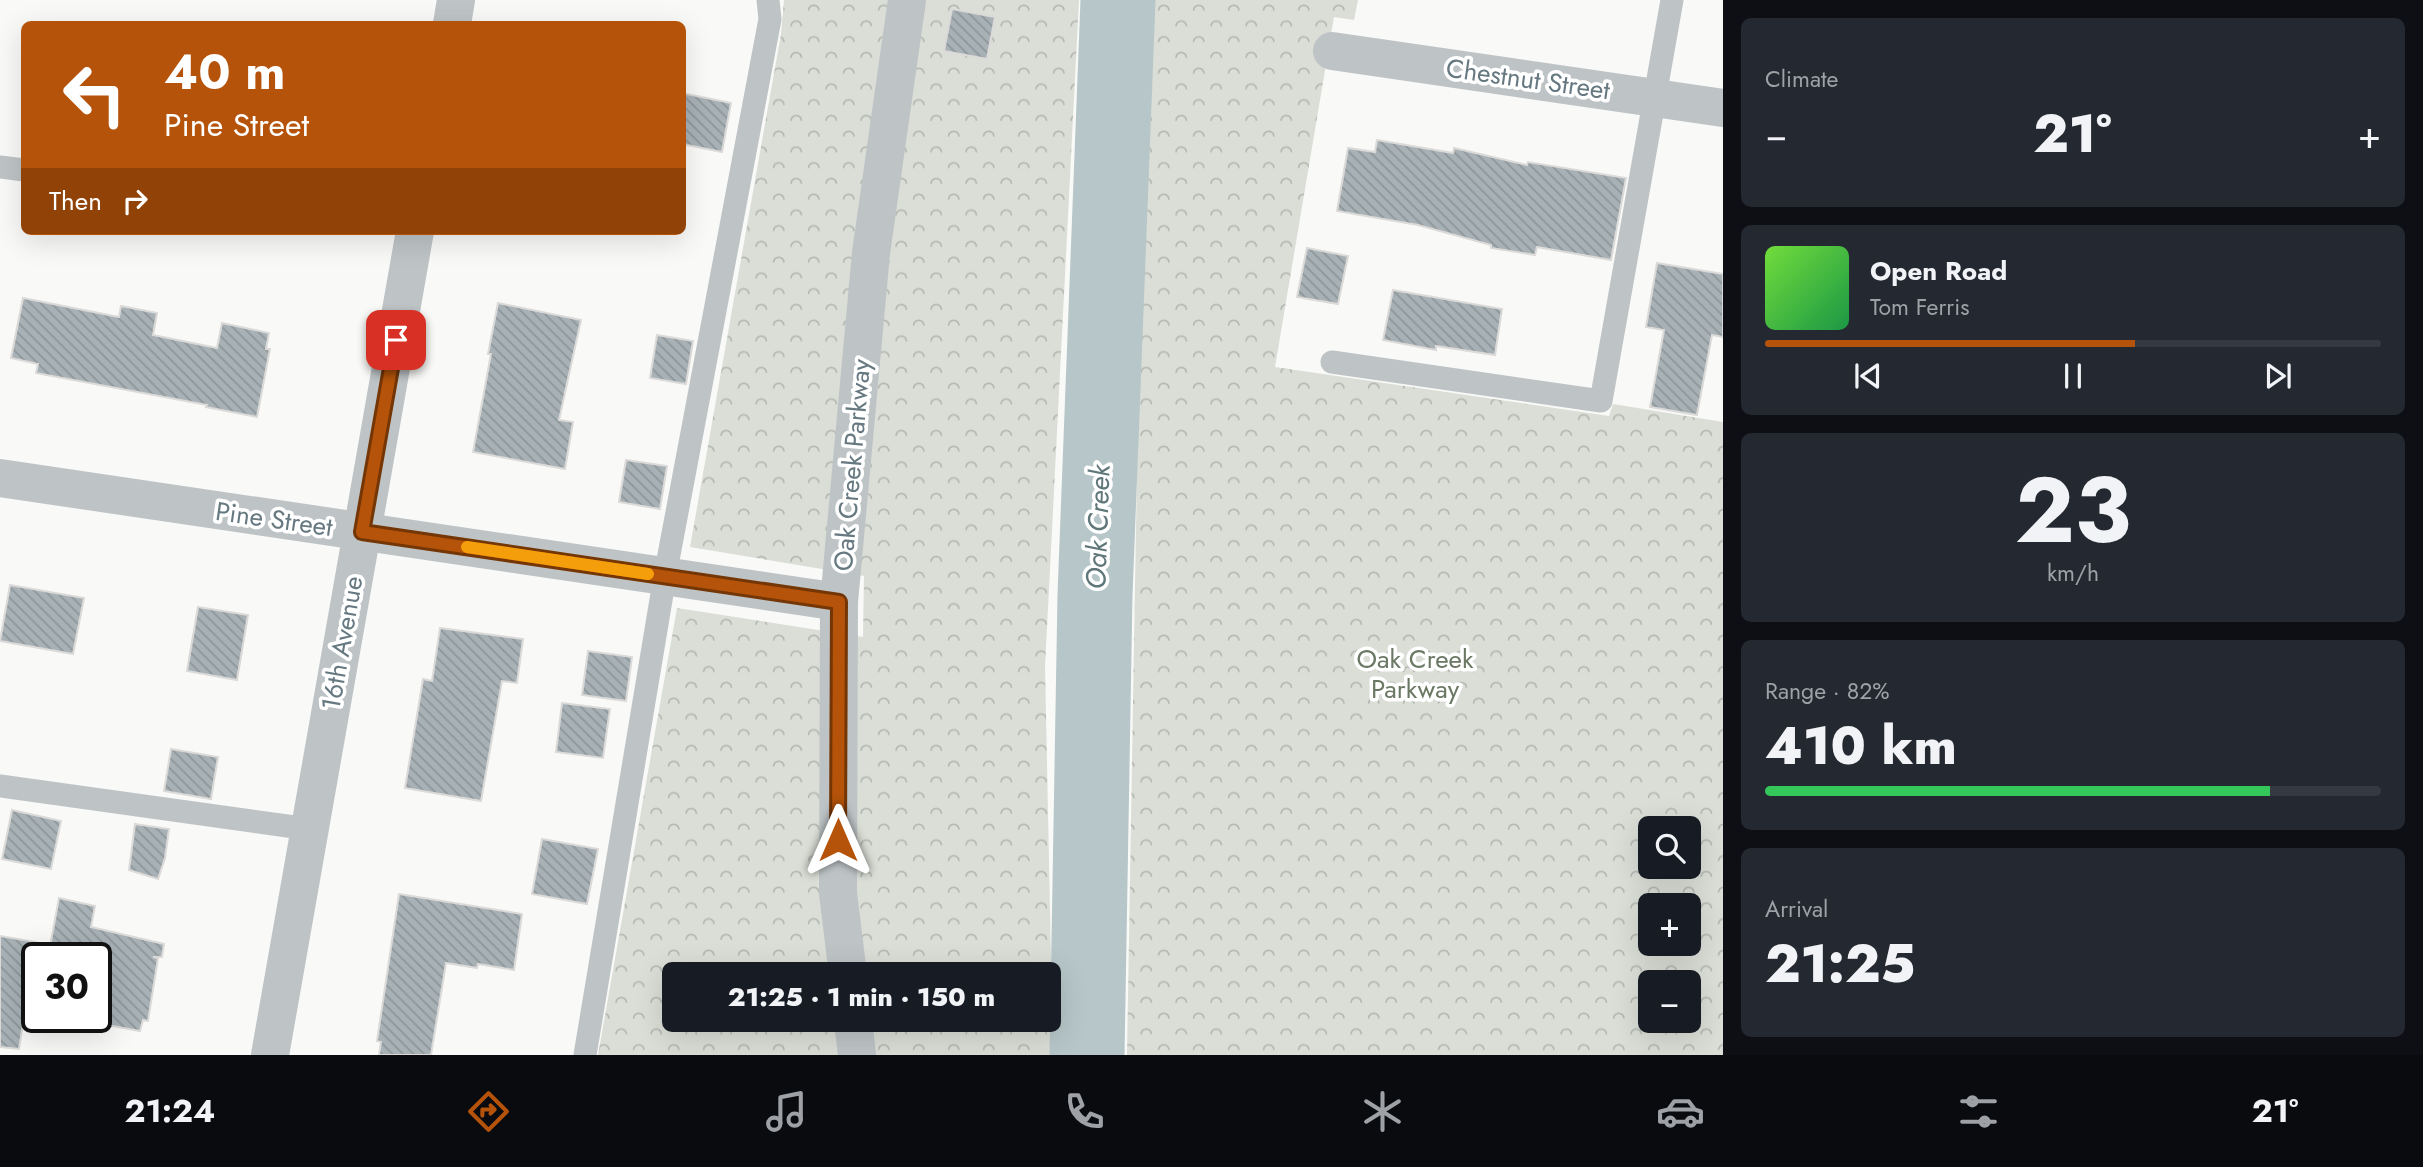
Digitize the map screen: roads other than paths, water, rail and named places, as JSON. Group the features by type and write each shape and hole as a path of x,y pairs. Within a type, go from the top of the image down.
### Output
{"street":[{"path":"452,21 456,0"},
{"name":"Oak Creek Parkway","path":"846,962 838,893 839,602 871,253 907,0"},
{"name":"Chestnut Street","path":"1332,51 1723,108"},
{"name":"16th Avenue","path":"270,1055 414,235"},
{"name":"Pine Street","path":"0,478 839,602"},
{"path":"854,1032 857,1055"}],"lane":[{"path":"585,1055 664,576 770,19 768,0"},
{"path":"1332,362 1601,401 1672,0"},
{"path":"0,167 21,170"},
{"path":"0,786 309,829"}],"waterway":[{"name":"Oak Creek","path":"1087,1055 1095,595 1118,0"}]}
